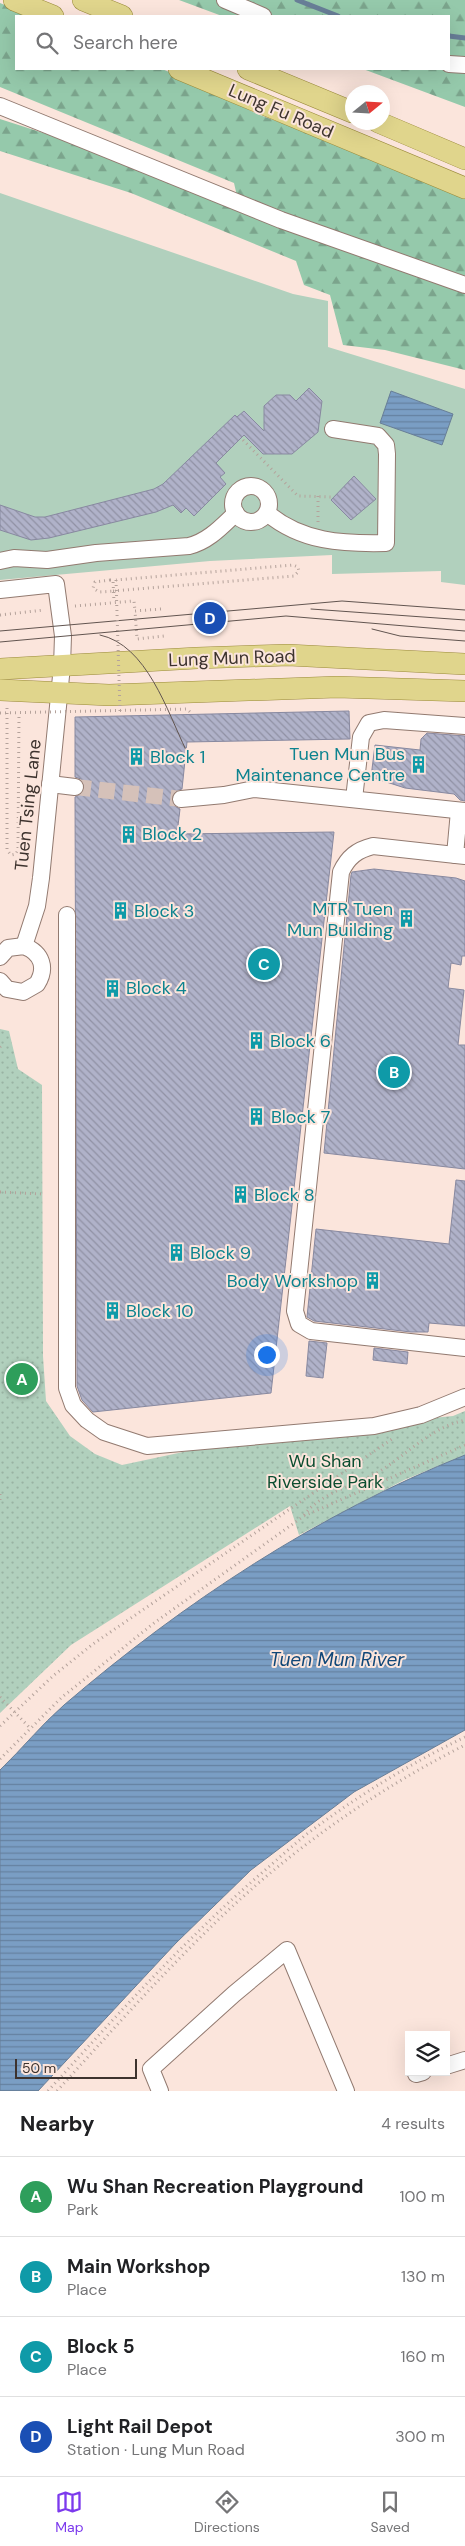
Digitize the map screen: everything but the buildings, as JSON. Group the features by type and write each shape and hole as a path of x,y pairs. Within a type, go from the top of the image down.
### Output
{"main road":[{"path":"14,0 51,15"},
{"path":"82,0 120,15"},
{"name":"Lung Fu Road","path":"181,70 465,188"},
{"name":"Lung Fu Road","path":"250,70 345,109"},
{"path":"390,127 465,159"},
{"name":"Lung Mun Road","path":"0,669 288,655 465,664"},
{"name":"Lung Mun Road","path":"4,699 60,693 159,694 337,687 465,691"}],"street":[{"path":"225,0 261,15"},
{"path":"450,64 465,65"},
{"path":"0,106 280,220 465,285"},
{"path":"267,513 282,526 318,538 347,544 386,543 388,454 386,444 378,436 334,429"},
{"path":"251,486 263,490 269,501 267,513 259,520 249,522 236,513 234,507 236,495 240,490 251,486"},
{"path":"0,561 14,558 47,560 96,553 190,546 206,540 236,513"},
{"name":"Tuen Tsing Lane","path":"0,590 56,584 63,636 60,693 37,906 24,946"},
{"path":"354,799 361,737 369,723 376,720 392,720 465,726"},
{"path":"50,784 75,788"},
{"path":"181,800 224,795 254,788 462,811 460,856 373,846 350,857 341,872 295,1318 299,1324 311,1331 465,1348"},
{"path":"68,915 67,1388 73,1405 87,1420 104,1432 148,1446 374,1426 420,1415 465,1398"},
{"path":"0,956 8,948 24,946 38,954 43,969 37,984 31,989 15,992 7,989 0,981"},
{"path":"160,2091 151,2069 234,1994 287,1950 346,2091"},
{"path":"450,2065 465,2060"}],"path":[{"path":"243,440 298,496 333,497"},
{"path":"114,602 115,591 116,580 293,565 299,569 299,573 294,576 115,591 99,592 93,588 95,582 113,580 115,591 120,710"},
{"path":"95,603 134,601 137,639 164,636"},
{"path":"135,611 161,609"},
{"path":"4,699 8,721 7,850 9,854 14,856 18,850 19,713"},
{"path":"0,713 187,709 190,712"},
{"path":"0,1192 43,1194"},
{"path":"0,1759 61,1698 154,1623 304,1516 325,1496 380,1470 428,1435 465,1420"},
{"path":"0,1726 52,1676 93,1644 398,1436"},
{"path":"304,1516 465,1445"},
{"path":"0,1494 0,1500"},
{"path":"0,1697 30,1728"},
{"path":"48,2091 184,1946 234,1896 306,1835 415,1762 465,1737"},
{"path":"57,2091 215,1923 289,1858 376,1795 424,1765 465,1745"}],"green space":[{"path":"179,0 465,0 465,107 366,70 450,70 450,15 219,15"},
{"path":"0,3 30,15 15,15 15,70 164,70 198,84 257,114 425,175 465,193 465,370 385,350 343,345 330,295 304,285 296,261 131,193 0,151 0,119 62,139 239,205 234,183 0,87"},
{"path":"0,193 293,294 328,301 328,347 465,389 465,585 441,582 441,571 332,574 332,555 210,561 0,580"},
{"name":"Wu Shan Riverside Park","path":"0,1029 9,1031 18,1069 42,1085 43,1356 46,1401 70,1436 95,1454 122,1465 268,1434 453,1416 465,1411 465,1455 404,1480 299,1535 290,1506 71,1645 0,1713"}],"water":[{"path":"391,391 453,414 442,445 380,423"},
{"name":"Tuen Mun River","path":"465,1455 465,1730 354,1792 251,1870 176,1943 38,2091 0,2091 0,1770 64,1705 110,1667 205,1596 305,1533 357,1504 410,1478"}],"waterway":[{"path":"297,0 335,15"},
{"path":"450,36 465,38"}],"tunnel":[{"path":"75,787 181,799"}],"tram line":[{"path":"0,631 342,601 465,610"},
{"path":"311,609 465,620"},
{"path":"0,642 286,616 465,631"},
{"path":"372,629 400,636 465,641"},
{"path":"100,635 116,641 131,652 143,665 163,699 186,750"}],"place":[{"name":"Light Rail Depot","path":"210,618"},
{"name":"Block 1","path":"136,757"},
{"name":"Tuen Mun Bus Maintenance Centre","path":"419,764"},
{"name":"Block 2","path":"128,834"},
{"name":"Block 3","path":"120,911"},
{"name":"MTR Tuen Mun Building","path":"407,919"},
{"name":"Block 5","path":"264,964"},
{"name":"Block 4","path":"112,988"},
{"name":"Block 6","path":"256,1041"},
{"name":"Main Workshop","path":"394,1072"},
{"name":"Block 7","path":"257,1117"},
{"name":"Block 8","path":"240,1195"},
{"name":"Block 9","path":"176,1253"},
{"name":"Body Workshop","path":"372,1281"},
{"name":"Block 10","path":"112,1311"},
{"name":"Wu Shan Recreation Playground","path":"22,1379"}]}
